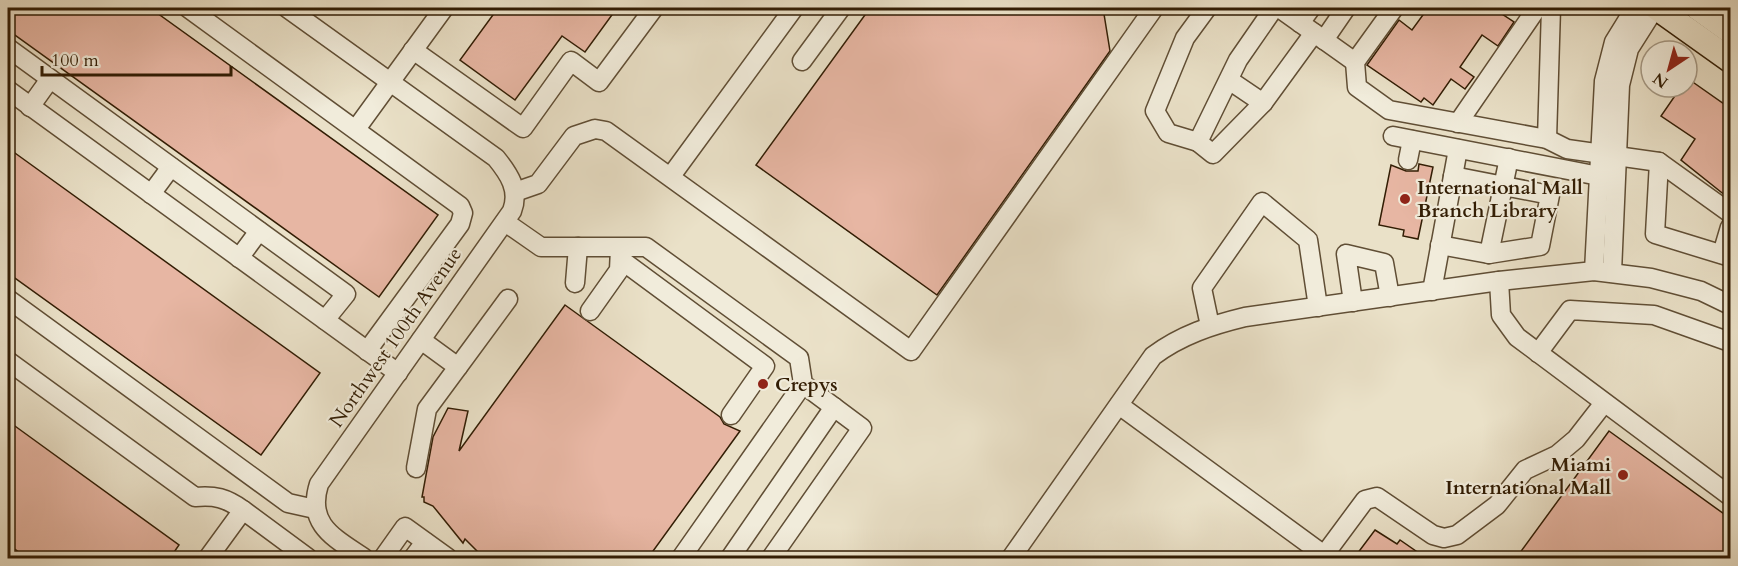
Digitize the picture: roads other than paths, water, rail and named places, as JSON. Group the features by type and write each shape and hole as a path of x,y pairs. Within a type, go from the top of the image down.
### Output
{"main road":[{"path":"1656,8 1731,60"},
{"path":"1698,8 1731,31"}],"street":[{"path":"188,8 452,198 463,213 460,224 367,351"},
{"path":"286,8 496,158 508,173 515,192 538,184 574,136 595,129 606,131 911,351 1154,8"},
{"path":"356,129 444,8"},
{"path":"413,50 523,128 571,61 599,82 654,8"},
{"path":"671,176 794,8"},
{"path":"802,61 841,8"},
{"path":"1207,8 1185,38 1155,111 1168,134 1198,142 1213,154 1263,103 1313,32 1346,8"},
{"path":"1198,142 1238,60 1274,8"},
{"path":"1279,8 1355,62"},
{"path":"1311,8 1313,32"},
{"path":"1394,8 1355,62 1357,87 1389,110 1547,139 1567,148 1659,162 1731,213"},
{"path":"1458,123 1537,8"},
{"path":"1547,139 1551,8"},
{"path":"1603,272 1609,154 1608,60 1614,42 1635,8"},
{"path":"1603,272 1599,176 1609,154 1623,67 1629,49 1656,8"},
{"path":"8,48 346,294 325,321"},
{"path":"30,107 50,79"},
{"path":"1229,80 1263,103"},
{"path":"8,90 398,373"},
{"path":"1393,136 1599,176"},
{"path":"1408,160 1412,140"},
{"path":"1432,291 1458,148"},
{"path":"1489,254 1509,159"},
{"path":"1659,162 1656,234 1726,255 1731,227"},
{"path":"151,194 171,167"},
{"path":"1440,245 1489,254 1540,246 1550,195 1453,176"},
{"name":"Northwest 100th Avenue","path":"315,509 319,484 505,222 516,201 515,192"},
{"path":"1210,326 1202,288 1262,202 1308,240 1318,307"},
{"path":"505,222 541,247 578,247 620,253 646,247 799,358 803,384 681,558"},
{"path":"239,258 259,231"},
{"path":"575,283 578,247"},
{"path":"590,310 619,270 620,253"},
{"path":"620,253 765,366 730,415"},
{"path":"1353,302 1346,255 1384,263 1390,297"},
{"path":"1011,558 1153,356 1167,345 1210,326 1245,317 1499,281 1603,272 1651,278 1701,291 1731,305"},
{"path":"1499,281 1501,315 1517,338 1731,496"},
{"path":"8,299 288,503 315,509 320,523 326,530 364,558"},
{"path":"416,468 427,409 508,299"},
{"path":"1538,353 1570,310 1654,315 1731,342"},
{"path":"421,340 458,367"},
{"path":"8,361 195,497 212,495 229,499 308,558"},
{"path":"771,558 862,428 803,384"},
{"path":"1119,405 1323,557 1365,500 1377,497 1433,535 1444,538 1457,535 1497,505 1525,470 1557,455 1576,439 1604,404"},
{"path":"730,558 834,407"},
{"path":"208,558 243,510"},
{"path":"383,558 405,527 448,558"},
{"path":"413,558 425,542"}],"place":[{"name":"International Mall Branch Library","path":"1405,199"},
{"name":"Crepys","path":"763,384"},
{"name":"Miami International Mall","path":"1623,475"}]}
